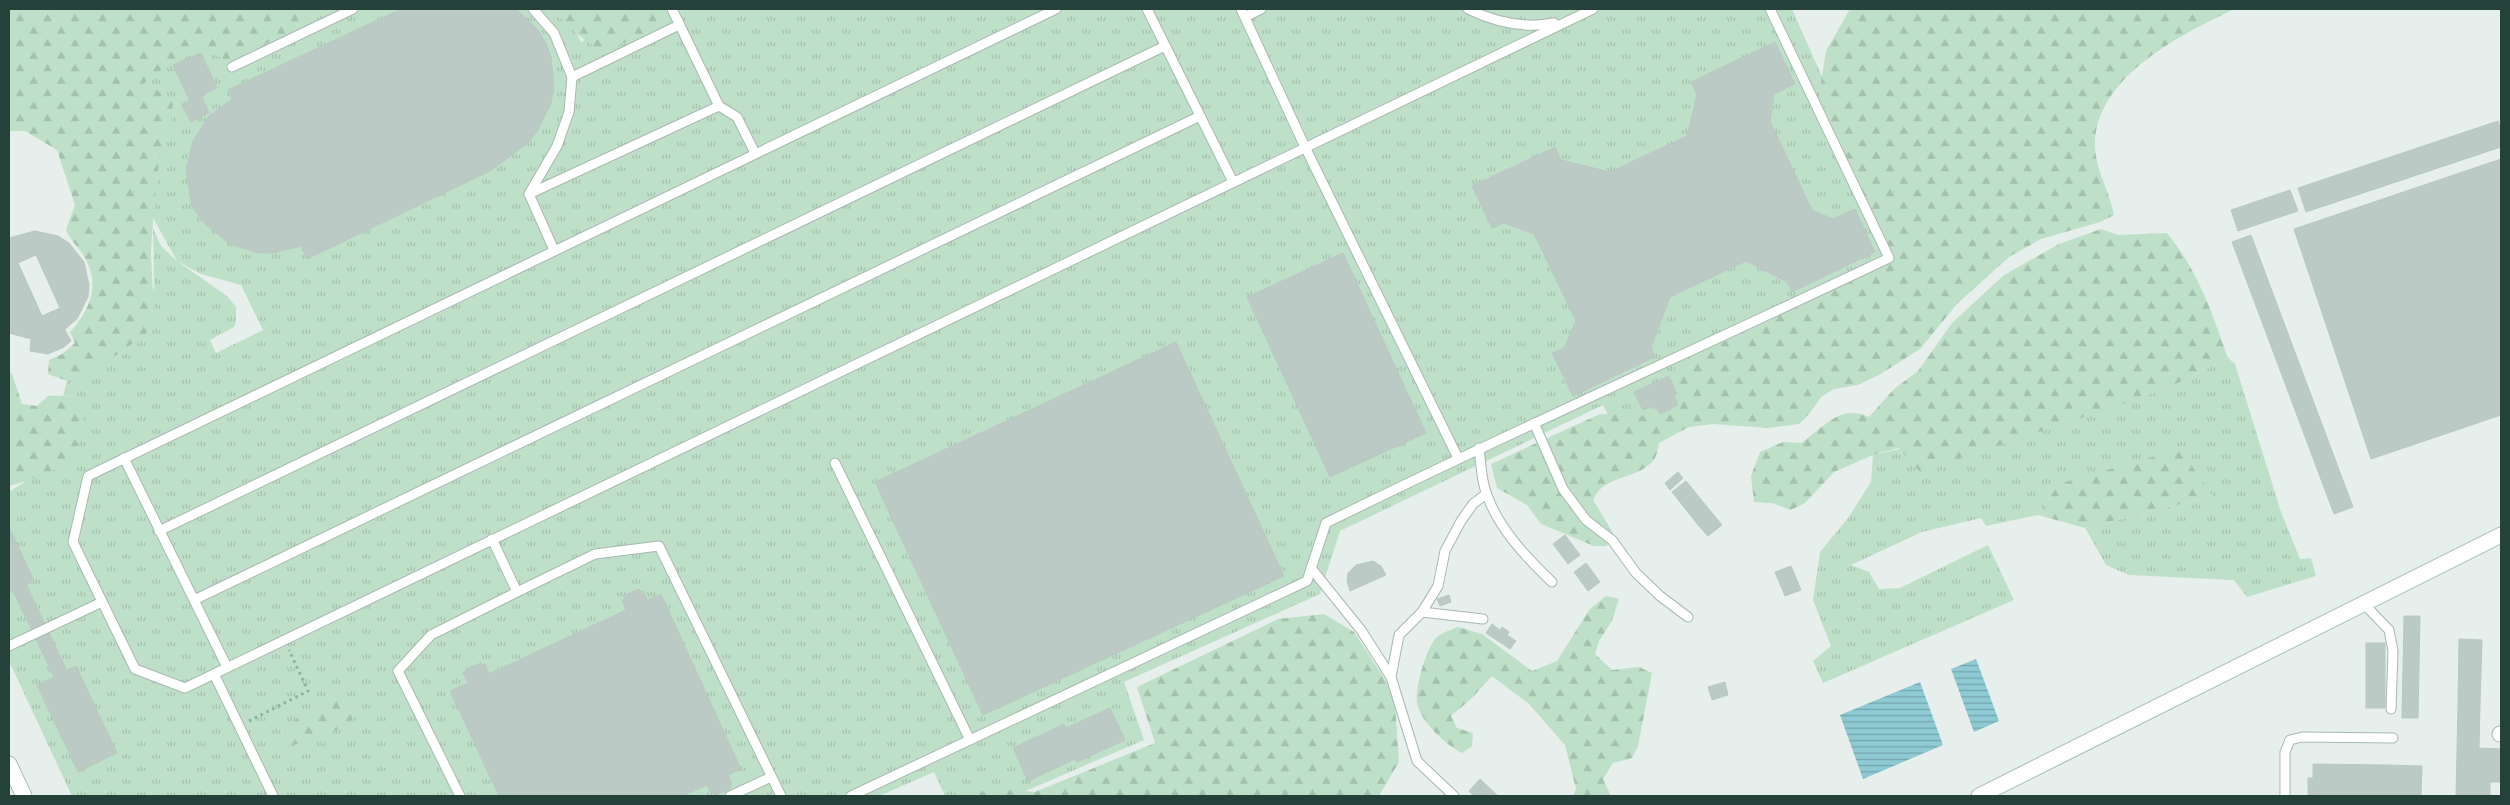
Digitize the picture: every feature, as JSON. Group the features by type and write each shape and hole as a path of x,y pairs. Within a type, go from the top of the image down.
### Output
{"street":[{"path":"1980,796 2501,535"},
{"path":"9,764 24,796"}],"lane":[{"path":"232,67 353,9"},
{"path":"529,194 557,146 568,112 572,77 554,33 533,9"},
{"path":"672,9 719,106 737,117 755,153"},
{"path":"1056,9 88,476 73,542 135,670 185,688 1593,9"},
{"path":"1147,9 1233,182"},
{"path":"1262,9 1243,13 1305,147 1458,458"},
{"path":"1468,9 1484,16 1517,25 1532,26 1572,19 1584,9"},
{"path":"851,796 1307,581 1326,523 1479,448 1889,258 1770,9"},
{"path":"572,77 680,25"},
{"path":"159,530 1165,46"},
{"path":"529,194 719,106"},
{"path":"194,600 1200,116"},
{"path":"529,194 554,250"},
{"path":"1534,423 1563,489 1586,520 1612,540 1636,573 1688,617"},
{"path":"1479,448 1486,494 1498,518 1528,559 1552,582"},
{"path":"124,458 227,667"},
{"path":"835,463 970,740"},
{"path":"1391,677 1399,635 1422,612 1438,586 1445,551 1461,521 1473,504 1486,494"},
{"path":"492,539 517,592"},
{"path":"460,796 398,671 431,635 595,554 658,546 781,796"},
{"path":"1311,568 1362,630 1391,677 1417,761 1454,796"},
{"path":"9,646 102,602"},
{"path":"2364,604 2389,630 2393,651 2390,709"},
{"path":"1422,612 1483,619"},
{"path":"214,674 274,796"},
{"path":"2285,796 2285,752 2290,740 2302,737 2393,738"},
{"path":"730,796 771,777"}],"path":[{"path":"239,725 308,691 284,640"}],"green space":[{"path":"9,9 310,9 296,15 301,27 229,61 202,49 149,76 143,86 157,90 173,100 171,124 160,154 154,206 151,251 154,319 149,331 120,353 67,381 48,374 49,360 62,354 75,343 70,332 87,308 92,289 92,280 84,256 66,230 75,205 57,150 25,131 9,131"},
{"path":"264,9 564,9 581,42 652,9 1792,9 1904,262 1697,402 1620,438 1603,405 1340,531 1320,594 1124,682 1144,740 1014,796 945,796 934,772 879,796 72,796 9,661 9,492 26,481 72,397 63,396 67,381 83,372 154,288 153,228 161,246 177,261 152,216 130,78","holes":["177,261 201,274 241,285 263,330 216,353 210,340 234,327 236,307 227,296"]},
{"path":"551,9 655,9 663,25 603,52 578,35"},
{"path":"1850,9 2234,9 2166,46 2124,80 2108,100 2098,123 2095,148 2098,165 2114,215 2100,222 2041,239 2009,257 1957,304 1920,349 1879,375 1858,385 1834,389 1821,397 1810,413 1799,424 1768,428 1713,424 1689,427 1659,443 1655,458 1648,465 1641,470 1605,485 1598,491 1593,500 1613,533 1607,546 1594,546 1541,524 1527,505 1497,488 1491,464 1600,414 1660,416 1682,406 1680,389 1674,369 1707,350 1891,262 1819,95 1826,51"},
{"path":"2101,229 2118,235 2167,233 2188,262 2196,277 2210,308 2228,358 2164,390 1920,472 1899,448 1873,455 1834,472 1805,503 1791,510 1772,503 1754,502 1751,476 1760,452 1783,442 1801,443 1832,419 1841,415 1859,413 1869,417 1894,389 1918,371 1952,323 2004,275 2059,244"},
{"path":"2228,358 2235,364 2281,512 2300,559 2311,558 2316,576 2247,597 2234,580 2129,575 2106,565 2085,528 2212,496 2058,484 2038,515 1986,526 1981,518 1922,532 1851,565 1869,572 1879,589 1900,588 1988,545 2014,600 1823,683 1813,661 1831,646 1813,600 1820,552 1848,518 1871,482 1873,455 2164,390"},
{"path":"9,372 12,374 22,404 37,406 48,396 74,398 84,408 84,424 74,452 66,463 30,480 9,486"},
{"path":"2180,449 2213,496 2085,528 2038,515 2058,484"},
{"path":"1606,596 1619,599 1612,621 1599,641 1595,654 1612,670 1639,667 1652,673 1638,746 1632,758 1613,763 1603,779 1611,796 1573,796 1576,789 1565,745 1529,704 1492,676 1471,699 1451,716 1457,728 1473,733 1472,746 1462,753 1442,739 1423,717 1417,703 1420,678 1425,658 1439,635 1458,627 1482,634 1532,671 1557,661 1589,610"},
{"path":"1324,614 1354,632 1386,681 1395,705 1399,762 1379,796 968,796 995,788 1035,792 1155,743 1137,687 1278,619"},
{"path":"346,698 358,701 359,711 352,719 327,735 288,746 283,737 287,726 299,717 332,699"}],"water":[{"path":"1976,659 1999,721 1974,732 1951,669"},
{"path":"1920,682 1943,745 1863,779 1840,715"}],"building":[{"path":"401,9 516,9 538,30 546,43 551,57 554,88 551,103 538,130 529,142 492,170 307,259 301,246 273,253 258,253 230,244 206,225 192,207 186,170 193,141 209,116 232,99 228,90"},
{"path":"1775,42 1795,84 1774,94 1770,121 1812,210 1833,219 1855,209 1875,252 1792,292 1787,282 1746,261 1670,297 1651,347 1655,357 1573,396 1552,353 1564,348 1576,321 1534,234 1504,223 1492,228 1472,186 1555,147 1561,160 1610,172 1687,136 1697,95 1691,82"},
{"path":"201,53 217,88 190,101 173,65"},
{"path":"201,95 209,113 191,122 182,104"},
{"path":"2498,121 2501,131 2501,147 2306,212 2298,188"},
{"path":"2501,159 2501,415 2371,459 2294,229"},
{"path":"2290,190 2298,211 2238,231 2231,210"},
{"path":"35,231 58,236 69,243 84,262 89,285 88,297 77,319 59,334 35,340 9,333 9,238","holes":["36,255 60,308 42,316 18,263"]},
{"path":"2251,235 2353,507 2334,514 2232,242"},
{"path":"1343,253 1426,433 1330,477 1247,297"},
{"path":"65,330 71,341 64,347 48,354 30,351 31,339 47,338"},
{"path":"1176,342 1284,576 983,715 875,482"},
{"path":"1669,376 1677,394 1674,396 1678,405 1660,414 1655,405 1643,410 1634,392"},
{"path":"1678,472 1683,478 1670,490 1665,483"},
{"path":"1686,481 1712,513 1698,525 1672,492"},
{"path":"1712,513 1722,525 1708,536 1698,525"},
{"path":"9,527 34,581 9,593"},
{"path":"1565,535 1580,555 1568,564 1553,544"},
{"path":"1373,561 1381,566 1386,575 1350,591 1347,581 1348,573 1356,565"},
{"path":"1586,563 1600,582 1588,591 1574,572"},
{"path":"1791,566 1801,590 1785,596 1775,572"},
{"path":"26,584 67,671 54,677 13,591"},
{"path":"639,589 640,592 643,591 647,600 661,594 741,769 728,775 732,784 730,785 731,788 716,795 714,792 711,794 707,785 682,796 499,796 450,691 468,683 463,673 466,672 465,670 481,663 482,665 485,664 489,674 626,610 622,600 625,599 623,596"},
{"path":"1449,595 1451,602 1440,606 1437,599"},
{"path":"2404,616 2420,616 2418,718 2402,718"},
{"path":"1492,624 1500,630 1502,627 1509,632 1507,635 1516,641 1510,649 1486,633"},
{"path":"2459,639 2482,640 2480,704 2458,704"},
{"path":"2366,643 2385,643 2385,708 2366,708"},
{"path":"76,666 117,753 78,772 37,685"},
{"path":"1725,682 1728,695 1712,700 1708,687"},
{"path":"2458,704 2480,704 2479,748 2501,749 2501,782 2490,782 2490,796 2456,796"},
{"path":"1110,708 1125,740 1077,762 1075,759 1028,781 1013,748 1064,724 1066,728"},
{"path":"2313,764 2386,765 2386,796 2308,796 2308,778 2313,778"},
{"path":"2386,765 2422,766 2421,796 2386,796"},
{"path":"1480,779 1496,796 1474,796 1469,791"}]}
